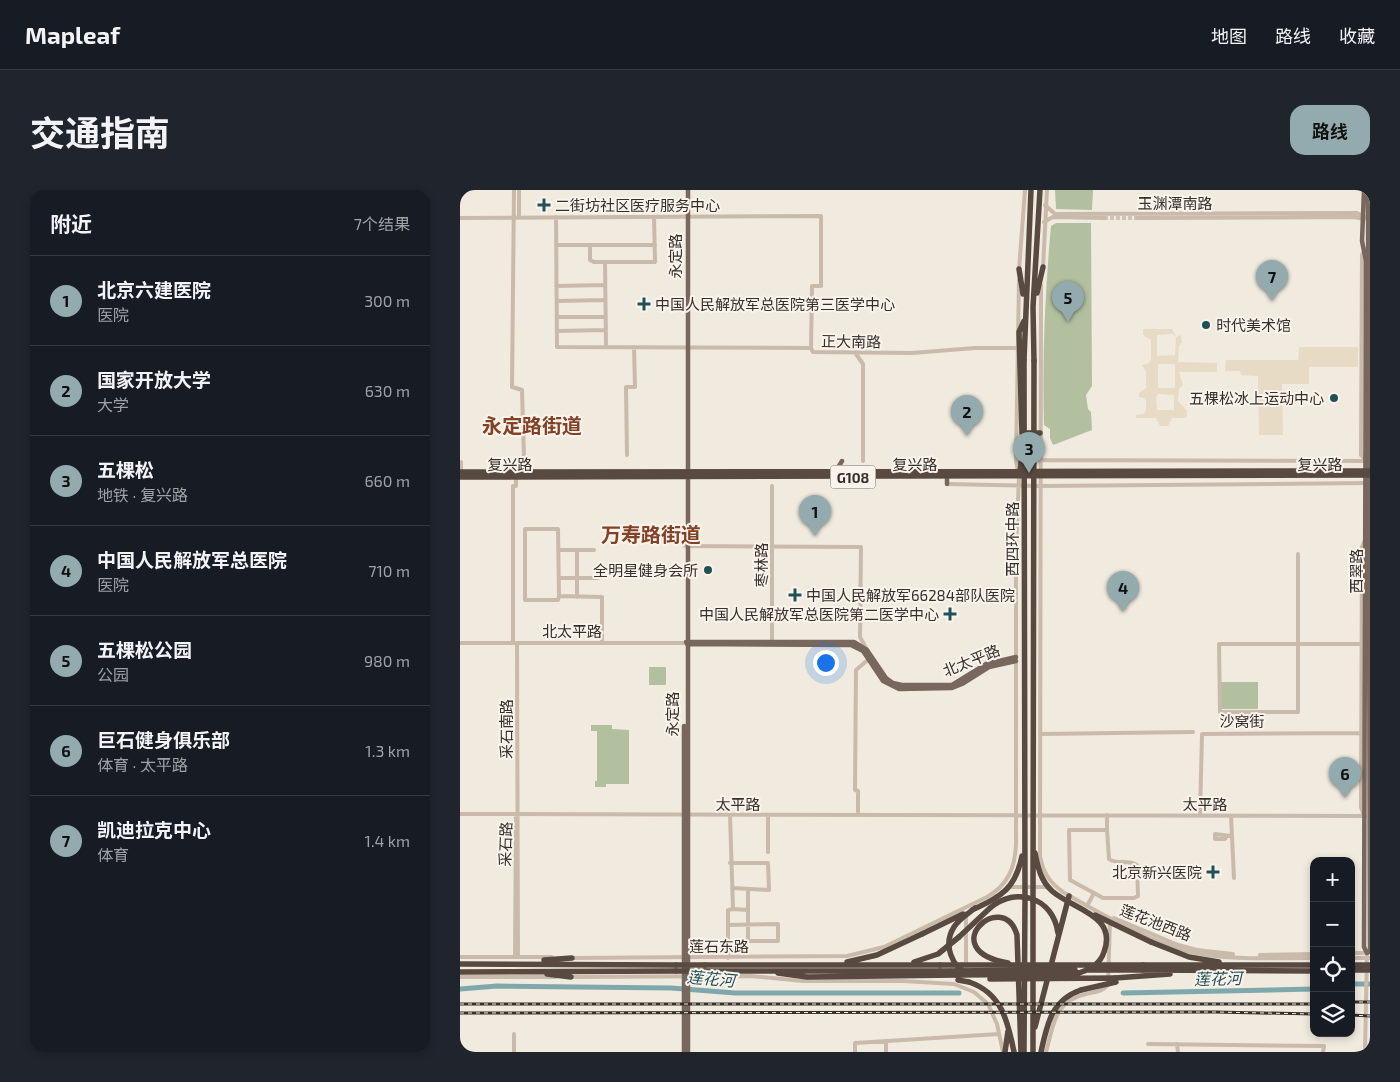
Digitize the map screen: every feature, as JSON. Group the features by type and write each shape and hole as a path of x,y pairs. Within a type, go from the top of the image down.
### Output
{"highway":[{"name":"西四环中路","path":"1022,1052 1021,947 1024,899 1024,360 1032,190"},
{"name":"西四环中路","path":"1033,1040 1034,307 1040,190"},
{"path":"1034,307 1043,267"},
{"path":"1019,269 1025,308"},
{"path":"1019,477 1022,433 1019,332 1025,319"},
{"path":"1022,433 1040,433"},
{"name":"复兴路","path":"686,474 1018,470 1368,473"},
{"name":"复兴路","path":"460,473 947,477 1368,473"},
{"path":"830,964 877,955 975,908 1010,888 1019,871 1024,844"},
{"path":"1032,844 1039,872 1047,885 1058,896 1088,909 1151,942 1189,957 1243,965"},
{"path":"900,965 931,958 942,952 990,908 1008,897 1021,896 1035,899 1052,914 1057,927 1057,946"},
{"path":"1033,1052 1033,1040 1069,896"},
{"path":"975,908 955,925 949,939 951,956 964,972 980,978 1115,980 1204,972"},
{"path":"766,971 807,978 1074,974 1089,969 1103,956 1106,939 1103,927 1088,909"},
{"path":"1018,965 992,960 983,956 975,945 975,931 979,924 990,918 1004,919 1016,930 1021,947"},
{"path":"518,959 572,958"},
{"name":"莲石东路","path":"460,964 518,959 676,968"},
{"name":"莲石东路","path":"704,968 830,964 900,965 940,968"},
{"name":"莲花池西路","path":"940,968 1018,965 1143,968 1204,972 1290,968"},
{"name":"莲花池西路","path":"940,968 1143,968 1243,965 1290,968"},
{"path":"1355,965 1370,965"},
{"path":"1290,968 1310,966"},
{"path":"676,968 704,968"},
{"name":"莲石东路","path":"460,972 676,968"},
{"name":"莲石东路","path":"704,968 766,971 940,968"},
{"path":"1290,968 1310,970"},
{"path":"1355,970 1370,970"},
{"path":"526,971 571,978"},
{"path":"957,977 968,984 982,988 995,999 1007,1021 1014,1052"},
{"path":"1044,1052 1047,1027 1060,1001 1081,990 1115,980"},
{"path":"1004,1052 1007,1021"}],"main road":[{"name":"永定路","path":"686,1052 688,190"},
{"name":"西翠路","path":"1366,190 1368,483 1363,732 1368,815"},
{"name":"西翠路","path":"1366,219 1364,252 1368,349"},
{"path":"836,471 842,461"},
{"path":"947,477 947,484"},
{"name":"西翠路","path":"1368,483 1364,542 1368,815 1364,947 1369,954"},
{"name":"北太平路","path":"772,643 850,641 861,645 867,650 883,681 899,689 952,688 989,667 1016,658"},
{"name":"北太平路","path":"687,643 851,645 860,648 871,658"}],"street":[{"path":"514,190 512,387 522,390 524,458 516,462 516,474"},
{"path":"519,190 519,217"},
{"path":"1018,470 1016,348 1025,190"},
{"path":"1040,477 1040,314 1046,190"},
{"name":"玉渊潭南路","path":"1045,205 1054,214 1349,213 1366,219"},
{"path":"460,218 821,216 821,286 812,286 812,348"},
{"path":"556,217 557,331 605,330"},
{"path":"590,245 590,260 605,262 655,262 654,217"},
{"path":"1044,222 1053,217 1104,218"},
{"name":"玉渊潭南路","path":"1137,218 1354,217 1366,219"},
{"path":"556,245 655,245"},
{"path":"1364,252 1362,255 1361,455 1367,461"},
{"path":"605,262 606,347"},
{"path":"556,286 605,285"},
{"path":"556,301 605,300"},
{"path":"557,317 605,317"},
{"name":"正大南路","path":"557,331 557,347 812,348 813,352 856,354 1016,348"},
{"path":"627,455 626,387 635,386 634,347"},
{"path":"856,354 863,364 863,461"},
{"name":"复兴路","path":"1040,460 1367,461"},
{"path":"460,473 461,462"},
{"name":"采石南路","path":"516,474 515,643 518,814"},
{"name":"西四环中路","path":"1002,887 1012,871 1016,858 1016,608 1017,486 1019,477"},
{"name":"西四环中路","path":"1040,477 1040,828 1042,866 1047,877 1056,887 1088,909 1110,917"},
{"name":"复兴路","path":"947,484 1040,486 1368,483"},
{"name":"枣林路","path":"772,486 772,643"},
{"path":"558,528 559,578 558,600 525,600 525,529 558,528"},
{"path":"686,546 861,547 860,637 867,650"},
{"path":"558,550 594,550"},
{"path":"577,550 577,597"},
{"path":"1298,554 1298,644 1298,712 1220,712 1219,644 1298,644 1366,645"},
{"path":"559,578 598,578"},
{"path":"559,596 602,597 602,643"},
{"path":"1016,608 1039,608"},
{"path":"1016,636 1040,636"},
{"name":"北太平路","path":"460,643 687,643"},
{"path":"1016,645 1040,645"},
{"path":"1016,658 1040,656"},
{"path":"858,815 858,791 855,790 856,670 871,658"},
{"path":"1016,691 1040,691"},
{"path":"1040,734 1193,732"},
{"name":"沙窝街","path":"1200,816 1202,734 1363,732"},
{"path":"1016,803 1041,803"},
{"name":"太平路","path":"460,814 1368,815"},
{"name":"采石路","path":"518,814 518,959"},
{"path":"730,815 730,888 732,888 733,909"},
{"path":"768,815 768,852"},
{"path":"1107,815 1109,859 1113,862 1134,862 1137,865 1138,896 1134,898 1103,898 1070,880 1069,830 1107,830"},
{"path":"1231,816 1229,836 1234,878"},
{"path":"1016,828 1040,828"},
{"path":"730,863 768,863 768,890 732,888"},
{"path":"1004,1052 988,1004 968,984 966,906 1002,887 1056,887"},
{"path":"728,925 748,925 778,924 778,941 748,941 748,925 748,910 748,890"},
{"path":"1088,909 1094,894"},
{"name":"莲石东路","path":"572,958 835,957 860,954 884,947 966,906"},
{"path":"728,958 728,910 748,910"},
{"path":"1044,1052 1059,1011 1064,1004 1075,996 1102,990 1108,985 1110,917"},
{"name":"莲花池西路","path":"1110,917 1178,945 1197,950 1244,955 1310,956"},
{"path":"1355,953 1369,954"},
{"path":"1355,957 1369,954"},
{"path":"1365,1052 1369,954"},
{"name":"莲石东路","path":"460,957 518,959"},
{"name":"莲石东路","path":"460,977 767,976 803,981 903,981 968,984"},
{"path":"514,1034 514,1052"},
{"path":"855,1052 855,1043 999,1034"},
{"path":"886,1041 886,1052"},
{"path":"1148,1044 1324,1046 1323,1052"},
{"path":"1177,1044 1178,1052"}],"green space":[{"path":"1055,190 1093,190 1092,210 1056,209"},
{"path":"1056,223 1091,223 1092,386 1086,395 1088,409 1091,412 1092,430 1053,445 1050,438 1050,429 1044,425 1043,375 1044,325 1051,226"},
{"path":"649,667 666,667 666,685 649,685"},
{"path":"1221,682 1258,682 1258,709 1221,709"},
{"path":"591,725 612,725 612,729 629,730 629,784 606,784 606,787 595,787 595,781 597,781 597,731 591,731"}],"shaded area":[{"path":"1143,329 1172,329 1177,338 1180,334 1182,342 1179,346 1178,362 1217,363 1217,372 1179,372 1183,385 1179,389 1178,401 1187,411 1187,416 1185,418 1172,418 1168,426 1160,426 1156,418 1136,418 1136,415 1144,414 1146,410 1146,401 1144,398 1139,397 1139,393 1146,388 1146,372 1142,365 1149,363 1151,359 1151,340 1143,335","holes":["1173,334 1176,337 1175,355 1157,356 1157,335","1158,364 1175,364 1175,388 1158,388","1158,394 1174,395 1174,410 1157,410 1156,397"]},
{"path":"1299,347 1358,347 1358,367 1309,367 1309,384 1282,384 1283,435 1259,435 1258,376 1241,375 1240,371 1225,371 1226,360 1298,360"}],"waterway":[{"name":"莲花河","path":"1355,984 1370,984"},
{"name":"莲花河","path":"460,989 497,986 671,988 735,993 959,993"},
{"name":"莲花河","path":"1123,993 1310,989"}],"tunnel":[{"path":"1104,218 1137,218"}],"railway":[{"path":"1355,1002 1370,1002"},
{"path":"460,1004 1310,1004"},
{"path":"460,1013 1215,1012 1310,1014"},
{"path":"1355,1015 1370,1016"}],"place":[{"name":"二街坊社区医疗服务中心","path":"544,205"},
{"name":"凯迪拉克中心","path":"1272,301"},
{"name":"中国人民解放军总医院第三医学中心","path":"644,304"},
{"name":"五棵松公园","path":"1068,322"},
{"name":"时代美术馆","path":"1206,325"},
{"name":"五棵松冰上运动中心","path":"1334,398"},
{"name":"国家开放大学","path":"967,436"},
{"name":"五棵松","path":"1029,473"},
{"name":"北京六建医院","path":"815,536"},
{"name":"全明星健身会所","path":"708,570"},
{"name":"中国人民解放军66284部队医院","path":"795,595"},
{"name":"中国人民解放军总医院","path":"1123,612"},
{"name":"中国人民解放军总医院第二医学中心","path":"950,614"},
{"name":"巨石健身俱乐部","path":"1345,798"},
{"name":"北京新兴医院","path":"1213,872"}],"district":[{"name":"永定路街道","path":"532,425"},
{"name":"万寿路街道","path":"651,534"}]}
